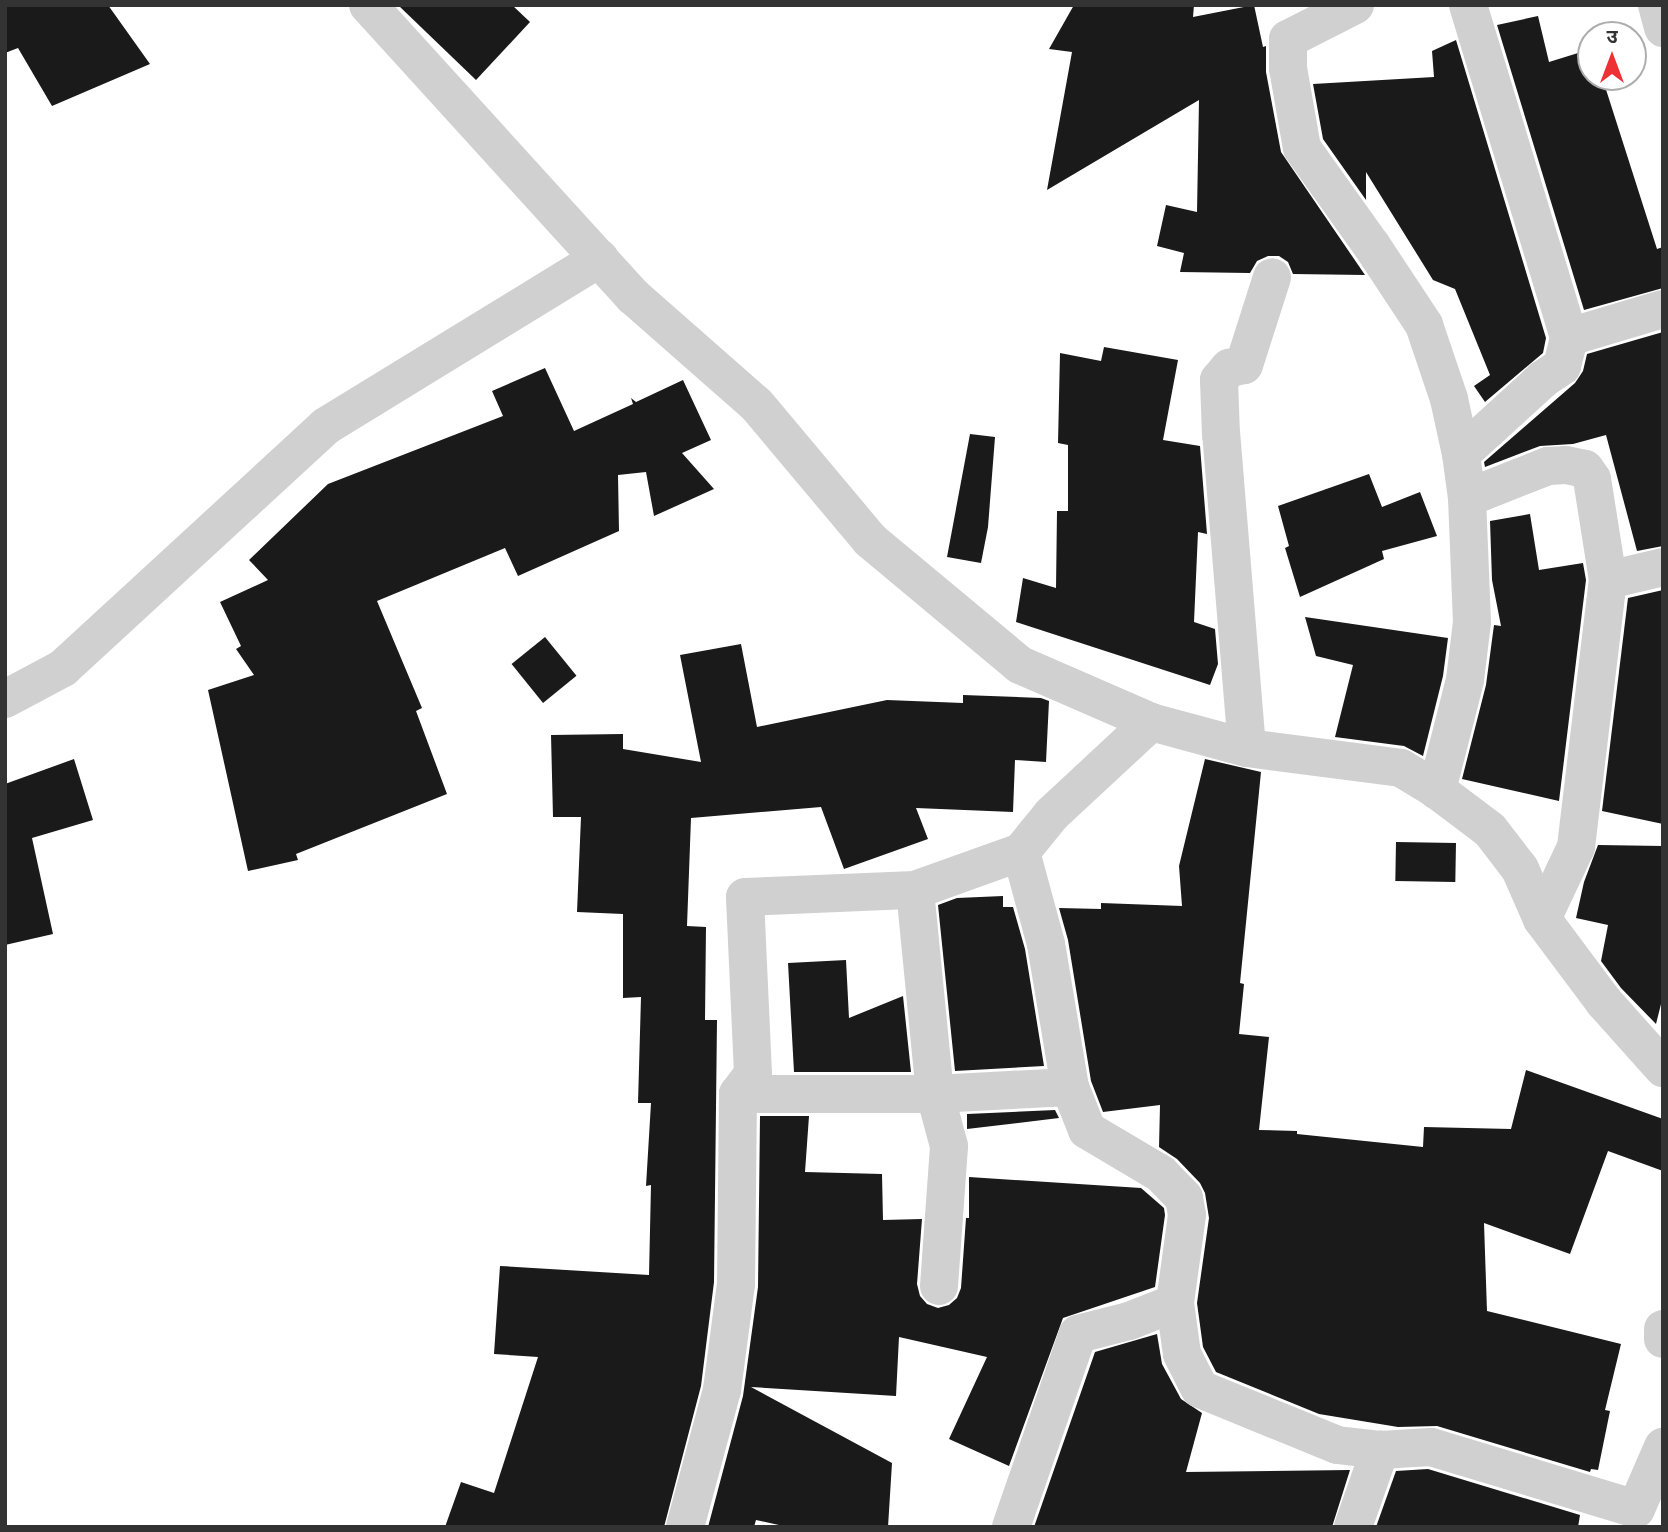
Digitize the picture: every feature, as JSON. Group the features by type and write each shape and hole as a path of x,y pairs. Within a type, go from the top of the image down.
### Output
{"street":[{"path":"368,5 634,297 756,404 870,540 1020,665 1151,722 1247,748 1401,768 1437,790 1490,830 1520,869 1542,919 1604,1002 1663,1068"},
{"path":"1355,5 1288,38 1288,68 1301,148 1372,246 1424,325 1449,399 1461,454 1466,498 1472,622 1465,680 1437,790"},
{"path":"1461,454 1542,379 1562,366 1569,337 1468,5"},
{"path":"1657,5 1663,28"},
{"path":"5,699 63,668 326,426 600,258"},
{"path":"1247,748 1221,435 1219,380 1229,368 1244,365 1272,276"},
{"path":"1569,337 1663,309"},
{"path":"1466,498 1548,466 1566,465 1585,469 1592,479 1608,580 1576,847 1542,919"},
{"path":"1608,580 1663,567"},
{"path":"685,1527 722,1390 736,1284 738,1094 753,1074 745,897 915,890 1021,852 1052,814 1151,722"},
{"path":"1021,852 1046,944 1070,1087 1087,1130 1161,1174 1184,1198 1187,1215 1175,1303 1182,1354 1200,1389 1337,1445 1380,1450 1430,1447 1631,1518 1663,1447"},
{"path":"915,890 935,1094 948,1146 939,1286"},
{"path":"738,1094 935,1094 1070,1087"},
{"path":"1011,1527 1078,1334 1129,1321 1175,1303"},
{"path":"1663,1329 1663,1339"},
{"path":"1353,1527 1380,1450"}],"building":[{"path":"5,5 108,5 150,64 52,106 18,48 5,53"},
{"path":"398,5 512,5 530,22 476,80"},
{"path":"1074,5 1194,5 1193,17 1254,5 1263,47 1266,46 1266,72 1281,152 1365,275 1293,274 1288,262 1279,256 1268,256 1257,261 1250,273 1180,272 1184,253 1157,246 1166,205 1197,212 1199,100 1047,190 1072,52 1049,49"},
{"path":"1538,16 1549,62 1577,53 1577,91 1606,91 1657,249 1663,247 1663,288 1584,310 1497,25"},
{"path":"1456,40 1546,338 1543,353 1485,402 1474,386 1490,375 1455,289 1433,280 1366,172 1366,200 1323,139 1313,84 1434,77 1432,51"},
{"path":"1663,332 1663,546 1637,551 1606,435 1573,444 1540,446 1485,467 1484,462 1575,383 1583,371 1587,354"},
{"path":"1104,347 1178,360 1163,440 1200,446 1207,534 1198,532 1194,622 1215,629 1218,664 1210,685 1016,622 1023,578 1056,588 1057,511 1068,511 1068,445 1058,443 1060,353 1101,361"},
{"path":"545,368 574,431 633,404 631,398 636,402 683,380 711,440 682,453 714,489 654,516 646,472 618,475 619,531 518,576 505,548 377,601 422,708 416,711 447,794 296,854 298,860 248,871 208,690 254,675 236,649 241,646 220,602 268,580 249,560 328,484 503,416 492,391"},
{"path":"970,434 995,437 988,527 981,563 947,557"},
{"path":"1369,474 1382,507 1420,492 1437,536 1382,551 1384,559 1300,597 1285,548 1289,546 1278,506"},
{"path":"1530,514 1539,570 1583,563 1586,580 1559,801 1462,779 1486,685 1494,625 1501,626 1492,580 1490,521"},
{"path":"1663,590 1663,824 1602,811 1628,598"},
{"path":"1305,617 1448,638 1443,676 1423,756 1404,746 1335,737 1353,665 1316,656"},
{"path":"545,637 576,676 543,703 512,664"},
{"path":"741,644 757,727 887,700 963,703 963,695 1041,698 1049,701 1046,762 1015,760 1013,812 916,808 928,839 844,869 821,807 691,818 687,926 706,927 705,1020 717,1020 714,1282 701,1386 664,1527 445,1527 461,1482 494,1493 538,1357 494,1354 500,1266 649,1275 651,1185 646,1186 651,1103 638,1103 641,997 623,998 623,914 577,912 581,817 553,817 551,735 623,734 623,749 701,762 680,655"},
{"path":"74,759 93,820 32,838 53,934 5,945 5,784"},
{"path":"1205,759 1261,772 1240,983 1244,984 1239,1034 1269,1037 1259,1130 1297,1131 1297,1134 1423,1147 1424,1127 1511,1129 1526,1070 1663,1119 1663,1171 1608,1151 1570,1254 1484,1223 1487,1311 1621,1344 1605,1410 1610,1411 1598,1470 1591,1469 1590,1472 1437,1426 1398,1427 1319,1414 1216,1372 1203,1347 1197,1303 1209,1218 1205,1193 1200,1183 1177,1159 1159,1147 1160,1105 1103,1112 1091,1081 1068,940 1059,908 1101,909 1101,903 1182,906 1179,866"},
{"path":"1396,842 1456,843 1455,882 1395,881"},
{"path":"1598,845 1663,846 1663,996 1656,1024 1621,988 1601,961 1608,925 1576,918 1584,882"},
{"path":"1003,896 1003,907 1013,907 1025,949 1044,1066 955,1071 938,905 957,898"},
{"path":"846,960 849,1018 903,996 911,1072 794,1072 788,963"},
{"path":"1055,1110 1059,1118 967,1129 967,1114"},
{"path":"760,1116 809,1116 805,1172 882,1174 883,1220 922,1219 917,1284 920,1296 927,1304 938,1308 949,1305 957,1298 961,1288 966,1218 969,1218 969,1177 1141,1188 1164,1208 1155,1287 1063,1318 1009,1466 949,1439 987,1357 899,1337 896,1396 751,1387 892,1463 888,1527 788,1527 756,1520 754,1527 708,1527 743,1396 758,1287"},
{"path":"1157,1334 1162,1364 1181,1399 1202,1413 1186,1472 1350,1470 1332,1527 1034,1527 1095,1352"},
{"path":"1428,1469 1580,1515 1578,1527 1376,1527 1396,1471"}]}
